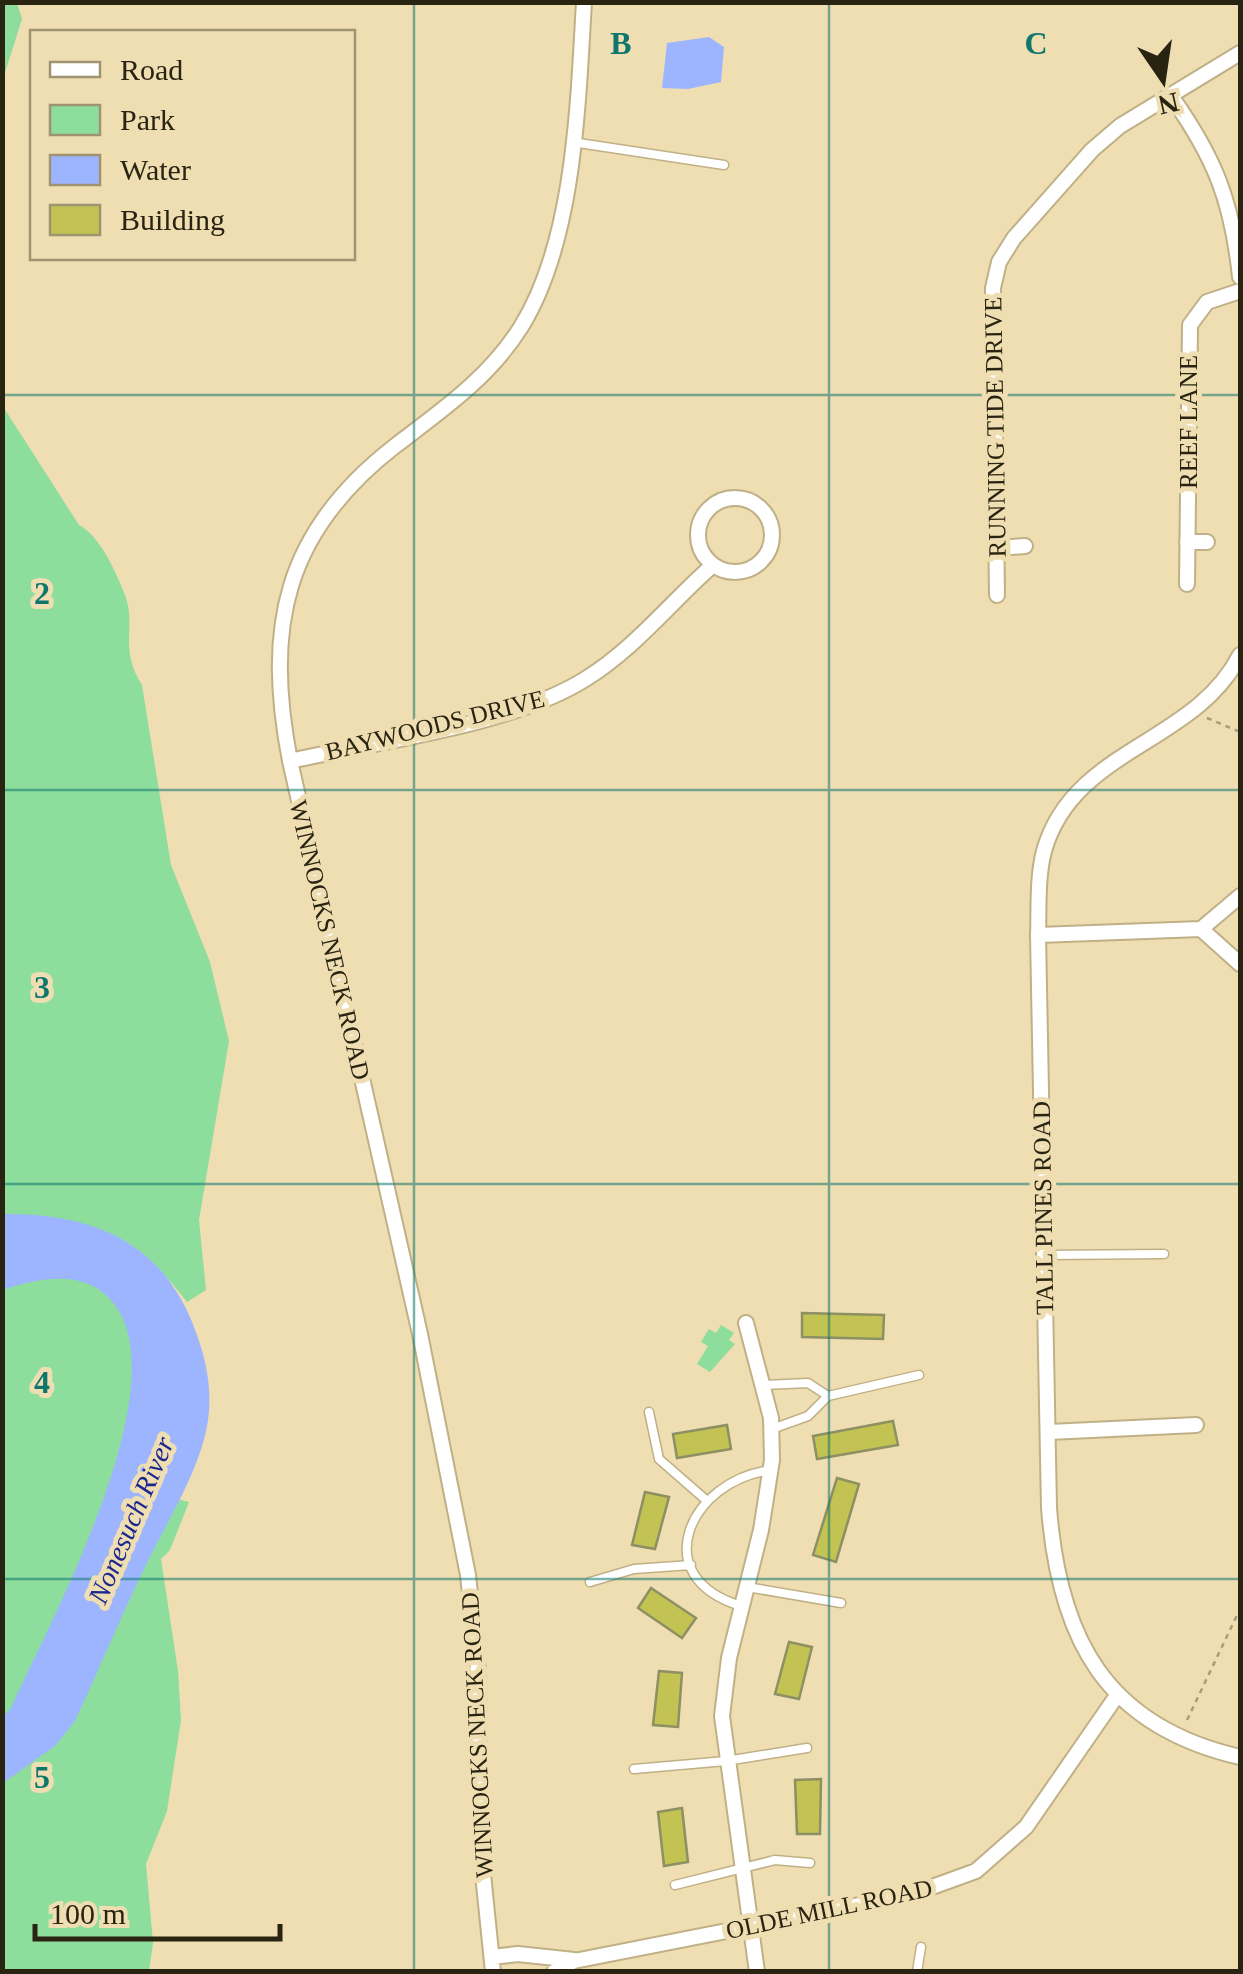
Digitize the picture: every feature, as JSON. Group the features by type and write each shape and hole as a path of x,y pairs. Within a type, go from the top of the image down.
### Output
{"street":[{"name":"WINNOCKS NECK ROAD","path":"492,1964 480,1845 478,1670 468,1575 420,1334 290,761 279,688 279,638 288,590 302,554 325,514 357,478 465,392 508,346 544,274 562,208 572,142 584,2"},
{"path":"1240,52 1171,96 1220,176 1234,227 1240,276"},
{"name":"RUNNING TIDE DRIVE","path":"997,595 993,288 999,262 1092,150 1171,96"},
{"name":"REEF LANE","path":"1187,584 1190,325 1206,302 1240,291"},
{"path":"731,498 760,508 772,536 764,559 743,572 713,565 699,544 704,514 731,498"},
{"path":"1188,542 1207,542"},
{"path":"996,548 1025,546"},
{"name":"BAYWOODS DRIVE","path":"290,761 468,721 555,696 616,658 713,565"},
{"name":"TALL PINES ROAD","path":"1240,656 1198,710 1107,764 1070,801 1044,852 1038,935 1049,1508 1058,1587 1080,1642 1118,1694 1179,1734 1240,1757"},
{"path":"1038,935 1201,929 1240,896"},
{"path":"1201,929 1240,964"},
{"path":"746,1323 772,1429 771,1470 724,1692 726,1762 757,1972"},
{"path":"1049,1432 1196,1425"},
{"name":"OLDE MILL ROAD","path":"492,1964 532,1955 574,1960 924,1891 986,1864 1037,1813 1118,1694"},
{"name":"OLDE MILL ROAD","path":"554,1972 574,1960"}],"lane":[{"path":"572,142 724,165"},
{"path":"1044,1255 1164,1254"},
{"path":"772,1429 808,1416 828,1396 920,1375"},
{"path":"764,1385 808,1382 828,1396"},
{"path":"649,1412 659,1459 706,1500"},
{"path":"741,1606 704,1588 690,1566 690,1524 706,1500 737,1479 771,1470"},
{"path":"590,1582 634,1569 690,1566"},
{"path":"746,1587 841,1603"},
{"path":"634,1769 726,1762 806,1748"},
{"path":"675,1886 775,1860 810,1862"},
{"path":"917,1972 921,1947"}],"path":[{"path":"1198,710 1216,724 1240,732"},
{"path":"1179,1734 1206,1688 1240,1609"}],"green space":[{"path":"3,2 17,3 22,19 3,79"},
{"path":"2,405 79,525 100,546 125,595 129,649 142,685 171,865 210,962 229,1041 199,1220 206,1290 187,1302 145,1256 107,1233 63,1224 3,1222"},
{"path":"71,1272 126,1303 137,1400 114,1484 189,1502 170,1550 161,1559 178,1671 181,1720 167,1811 146,1864 153,1943 149,1971 3,1971 3,1286"},
{"path":"721,1325 734,1333 729,1340 735,1344 710,1372 697,1364 708,1346 701,1342 709,1329 716,1333"}],"water":[{"path":"709,37 724,47 721,82 688,89 662,88 667,43"},
{"name":"Nonesuch River","path":"3,1214 37,1215 98,1228 147,1257 168,1279 185,1306 202,1351 209,1403 206,1430 192,1473 75,1721 55,1746 3,1783 3,1717 11,1708 79,1562 121,1441 131,1385 129,1336 110,1299 99,1290 87,1283 59,1279 3,1290"}],"building":[{"path":"802,1313 884,1315 883,1339 802,1337"},
{"path":"893,1421 898,1445 817,1459 813,1436"},
{"path":"727,1425 731,1449 677,1458 673,1434"},
{"path":"837,1478 859,1484 836,1562 813,1555"},
{"path":"645,1492 669,1497 655,1549 632,1545"},
{"path":"651,1588 696,1618 682,1638 638,1608"},
{"path":"789,1642 812,1647 799,1699 775,1694"},
{"path":"659,1671 682,1673 678,1727 653,1725"},
{"path":"821,1779 820,1834 797,1834 795,1780"},
{"path":"682,1808 688,1862 664,1866 658,1812"}]}
